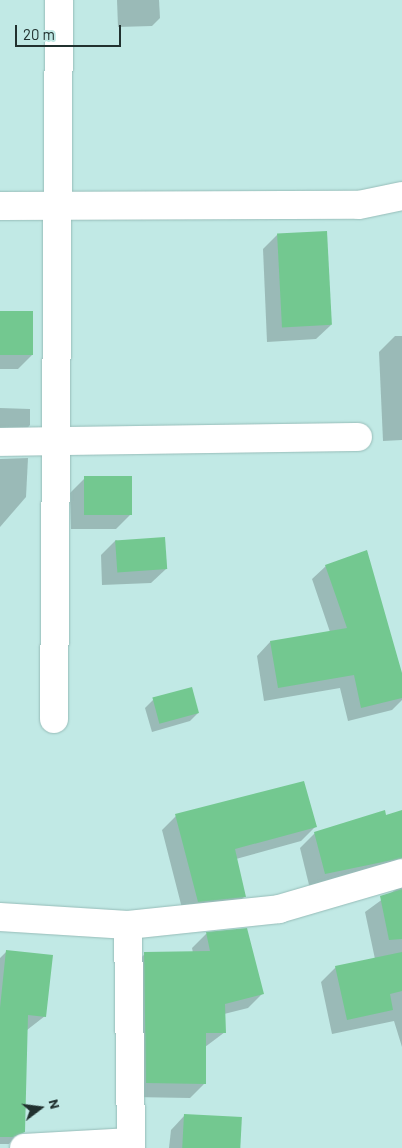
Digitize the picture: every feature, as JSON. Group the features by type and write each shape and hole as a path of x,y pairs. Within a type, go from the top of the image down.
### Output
{"street":[{"path":"54,719 60,205 59,0"},
{"path":"0,206 359,205 402,196"},
{"path":"0,442 358,437"},
{"path":"0,917 128,925 279,909 402,873"},
{"path":"24,1148 131,1145 128,925"}],"building":[{"path":"327,231 332,325 282,327 277,234"},
{"path":"0,311 33,311 33,355 0,355"},
{"path":"84,476 132,476 132,515 84,515"},
{"path":"165,537 167,569 117,572 115,540"},
{"path":"367,550 402,673 402,698 361,708 354,675 278,688 270,641 347,628 325,565"},
{"path":"192,687 199,713 159,724 152,698"},
{"path":"304,781 317,827 235,849 246,897 198,902 175,814"},
{"path":"385,810 386,815 402,810 402,858 325,874 314,832"},
{"path":"402,889 402,939 389,940 380,896"},
{"path":"247,928 264,994 225,1004 226,1033 206,1033 206,1084 146,1083 144,952 210,951 206,932"},
{"path":"6,950 53,955 46,1017 28,1015 25,1132 13,1137 0,1137 0,1008"},
{"path":"402,952 402,991 390,994 393,1010 347,1020 335,966"},
{"path":"184,1114 242,1117 240,1148 182,1148"}]}
